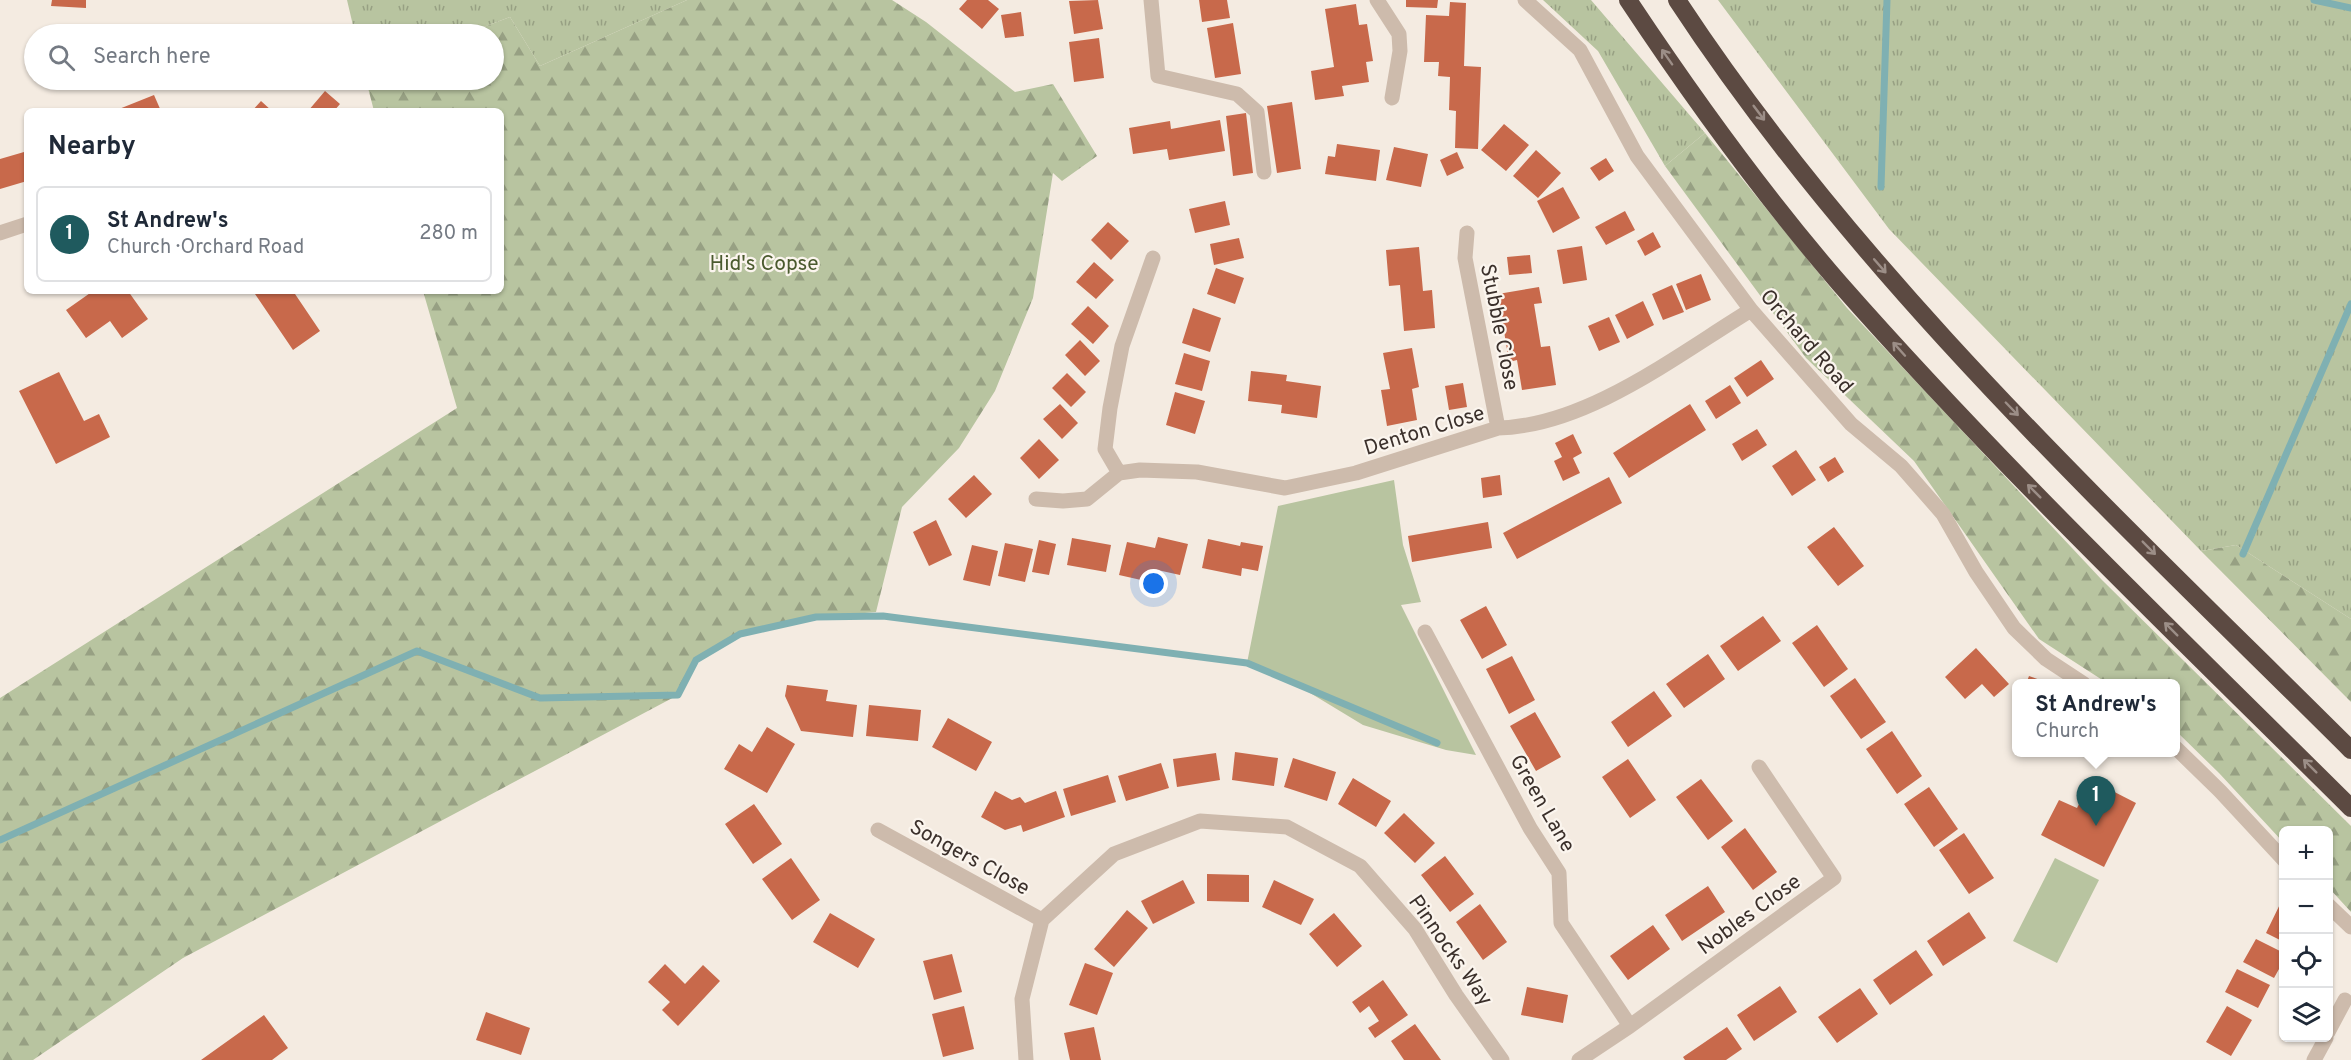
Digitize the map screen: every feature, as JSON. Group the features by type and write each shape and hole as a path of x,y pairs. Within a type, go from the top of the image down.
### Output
{"highway":[{"path":"1628,0 1700,106 1846,291 1983,441 2351,808"},
{"path":"1677,0 1723,67 1789,154 1911,302 2046,445 2351,750"}],"street":[{"path":"1151,0 1158,76 1237,94 1257,112 1264,172"},
{"path":"1377,0 1399,34 1400,51 1392,98"},
{"name":"Orchard Road","path":"1526,0 1580,50 1638,156 1751,310 1851,424 1901,466 1943,514 1976,572 2014,628 2046,659 2076,679"},
{"path":"0,232 24,225"},
{"name":"Stubble Close","path":"1467,233 1465,258 1498,429"},
{"path":"1036,499 1063,501 1087,499 1119,472 1105,449 1110,408 1122,346 1153,258"},
{"name":"Denton Close","path":"1119,472 1160,469 1197,472 1285,488 1356,473 1498,429 1522,428 1566,415 1611,396 1751,310"},
{"name":"Green Lane","path":"1425,632 1530,828 1559,873 1561,923 1630,1026"},
{"path":"2180,753 2220,791 2279,856"},
{"name":"Nobles Close","path":"1579,1060 1630,1026 1834,878 1759,767"},
{"name":"Pinnocks Way","path":"1042,920 1114,854 1189,825 1200,821 1287,827 1360,866 1415,929 1456,995 1502,1060"},
{"name":"Songers Close","path":"878,830 1042,920"},
{"path":"2333,910 2351,927"},
{"path":"1026,1060 1022,999 1042,920"},
{"path":"2333,1022 2344,1000"},
{"path":"2314,1060 2324,1042"}],"green space":[{"path":"347,0 687,0 540,66 510,17 491,24 353,24"},
{"name":"Hid's Copse","path":"687,0 892,0 926,22 1015,92 1053,84 1097,156 1062,181 1053,173 1033,298 995,391 959,448 902,507 876,612 783,623 760,628 717,646 695,662 678,695 183,958 33,1060 0,1060 0,698 457,408 424,294 504,294 504,108 373,108 369,90 504,90 504,24 491,24 510,17 540,66"},
{"path":"1543,0 1591,0 1705,133 1665,166 1598,51"},
{"path":"1718,0 2351,0 2351,619 2236,545 2201,551 1889,229"},
{"path":"1705,133 1847,308 2102,580 2351,826 2351,912 2333,892 2333,826 2279,826 2279,838 2180,735 2180,679 2101,679 2039,639 1914,461 1806,358 1665,166"},
{"path":"1394,480 1403,545 1421,602 1401,605 1476,755 1446,750 1363,725 1297,685 1247,663 1278,506"},
{"path":"2236,545 2351,619 2351,702 2201,551"},
{"path":"2055,858 2099,880 2057,963 2013,941"}],"building":[{"path":"52,0 86,0 86,8 51,6"},
{"path":"967,0 988,0 999,9 982,29 959,9"},
{"path":"1098,0 1103,29 1074,34 1069,1"},
{"path":"1199,0 1227,0 1230,18 1202,22"},
{"path":"1406,0 1438,0 1437,8 1406,7"},
{"path":"1450,2 1466,3 1464,66 1481,67 1478,149 1455,148 1456,111 1449,110 1450,77 1438,76 1439,62 1424,62 1426,15 1449,16"},
{"path":"1356,4 1359,25 1367,24 1373,61 1366,62 1369,82 1342,86 1344,96 1315,100 1311,71 1334,67 1325,9"},
{"path":"1021,12 1024,36 1005,38 1001,15"},
{"path":"1233,23 1241,74 1215,78 1207,28"},
{"path":"1099,38 1104,78 1074,82 1069,42"},
{"path":"325,91 340,104 337,108 311,108"},
{"path":"154,95 160,108 122,108"},
{"path":"261,101 269,108 255,108"},
{"path":"1292,102 1301,169 1277,173 1267,106"},
{"path":"1246,113 1253,173 1233,176 1226,116"},
{"path":"1220,120 1225,151 1169,160 1167,149 1133,154 1129,128 1170,121 1171,129"},
{"path":"1504,124 1529,145 1506,171 1481,150"},
{"path":"1337,144 1380,150 1376,181 1325,174 1328,156 1335,157"},
{"path":"1394,147 1428,154 1421,187 1386,180"},
{"path":"1536,150 1561,173 1538,198 1513,176"},
{"path":"24,152 24,182 0,189 0,159"},
{"path":"1457,152 1464,168 1447,176 1440,160"},
{"path":"1606,158 1614,171 1599,181 1590,168"},
{"path":"1563,187 1580,218 1553,233 1537,201"},
{"path":"1225,201 1230,225 1195,233 1189,209"},
{"path":"1625,211 1635,230 1606,245 1595,227"},
{"path":"1108,222 1129,241 1111,260 1091,240"},
{"path":"1653,232 1661,247 1645,256 1637,241"},
{"path":"1239,238 1244,258 1214,265 1210,244"},
{"path":"1582,246 1587,280 1563,284 1557,250"},
{"path":"1419,247 1423,291 1432,290 1435,328 1404,331 1400,285 1389,286 1386,250"},
{"path":"1530,255 1532,273 1509,275 1507,257"},
{"path":"1094,262 1114,280 1096,299 1076,282"},
{"path":"1216,268 1244,278 1235,304 1207,294"},
{"path":"1701,274 1711,300 1686,310 1676,284"},
{"path":"1672,285 1684,312 1663,320 1652,294"},
{"path":"1539,287 1542,303 1534,304 1541,347 1550,346 1556,385 1522,390 1517,360 1509,362 1498,294"},
{"path":"89,294 130,294 148,319 122,338 110,321 86,338 66,310"},
{"path":"255,294 295,294 320,331 293,350"},
{"path":"1643,301 1654,325 1627,339 1615,315"},
{"path":"1088,306 1109,326 1093,344 1071,324"},
{"path":"1193,308 1221,318 1210,352 1182,343"},
{"path":"1609,317 1620,342 1599,351 1588,326"},
{"path":"1080,340 1100,361 1085,376 1065,355"},
{"path":"1412,348 1419,387 1412,389 1417,420 1387,426 1381,390 1390,389 1383,353"},
{"path":"1184,353 1210,361 1202,391 1175,384"},
{"path":"1761,360 1774,379 1747,397 1734,378"},
{"path":"1251,371 1287,375 1286,381 1321,386 1317,418 1281,413 1282,405 1248,401"},
{"path":"59,372 84,421 99,414 110,437 56,464 19,391"},
{"path":"1067,373 1086,392 1071,407 1052,388"},
{"path":"1463,383 1467,407 1449,410 1445,386"},
{"path":"1730,385 1741,403 1716,419 1705,401"},
{"path":"1175,392 1205,401 1195,434 1166,425"},
{"path":"1060,404 1078,423 1062,439 1043,419"},
{"path":"1690,404 1706,430 1629,478 1613,453"},
{"path":"1757,429 1767,445 1742,461 1732,444"},
{"path":"1573,434 1582,453 1573,458 1580,473 1563,481 1554,461 1562,457 1555,443"},
{"path":"1039,439 1059,460 1039,479 1020,458"},
{"path":"1796,450 1816,480 1792,496 1772,466"},
{"path":"1835,457 1844,472 1828,482 1819,467"},
{"path":"974,475 992,494 966,518 948,499"},
{"path":"1500,475 1502,495 1483,498 1481,478"},
{"path":"1609,477 1622,503 1517,559 1503,533"},
{"path":"936,520 952,555 929,566 913,532"},
{"path":"1488,522 1492,548 1412,562 1408,536"},
{"path":"1834,527 1864,566 1838,586 1807,547"},
{"path":"1158,537 1188,544 1180,575 1153,569 1150,582 1119,575 1127,542 1155,548"},
{"path":"1072,538 1111,545 1106,572 1067,565"},
{"path":"1208,539 1240,546 1241,542 1263,546 1258,571 1242,568 1241,576 1202,568"},
{"path":"1039,540 1056,544 1049,575 1032,572"},
{"path":"1005,543 1033,549 1025,582 998,576"},
{"path":"972,545 998,551 990,586 963,580"},
{"path":"1486,606 1507,645 1482,659 1460,620"},
{"path":"1763,616 1781,641 1738,671 1720,646"},
{"path":"1817,625 1848,669 1824,687 1792,643"},
{"path":"1976,648 2009,684 1994,697 1982,684 1965,699 1945,677"},
{"path":"1708,654 1725,679 1684,708 1666,684"},
{"path":"1512,656 1535,700 1509,714 1486,669"},
{"path":"1855,678 1886,722 1861,739 1830,696"},
{"path":"787,685 828,690 826,701 857,705 853,737 801,731 785,696"},
{"path":"1654,691 1672,716 1628,747 1611,722"},
{"path":"869,705 921,710 918,741 866,736"},
{"path":"1535,712 1561,757 1536,771 1510,726"},
{"path":"948,718 992,742 976,771 932,747"},
{"path":"767,727 795,744 767,793 724,769 739,744 752,752"},
{"path":"1892,731 1922,776 1897,794 1866,749"},
{"path":"1235,752 1278,758 1274,786 1232,780"},
{"path":"1216,753 1220,780 1177,787 1173,759"},
{"path":"1293,758 1336,772 1327,801 1284,787"},
{"path":"1628,759 1656,800 1630,818 1602,777"},
{"path":"1161,763 1169,788 1126,801 1118,776"},
{"path":"1108,775 1116,802 1071,816 1063,789"},
{"path":"1353,778 1391,801 1376,827 1338,804"},
{"path":"1701,779 1733,821 1708,840 1676,797"},
{"path":"2091,780 2136,803 2104,867 2041,835 2059,800 2077,808"},
{"path":"1929,787 1958,829 1934,847 1904,804"},
{"path":"995,791 1012,800 1020,797 1025,803 1056,791 1065,817 1023,832 1021,825 1005,830 981,817"},
{"path":"754,804 782,844 753,864 725,824"},
{"path":"1404,813 1435,843 1415,863 1384,833"},
{"path":"1745,828 1777,872 1753,890 1721,847"},
{"path":"1964,833 1994,878 1969,894 1939,850"},
{"path":"1445,856 1474,894 1450,912 1421,875"},
{"path":"791,858 820,900 792,920 762,879"},
{"path":"1207,874 1249,875 1249,902 1207,901"},
{"path":"1183,880 1195,903 1153,924 1141,901"},
{"path":"1274,880 1314,899 1301,925 1262,907"},
{"path":"1708,886 1725,912 1682,941 1665,915"},
{"path":"1480,904 1507,942 1483,960 1456,922"},
{"path":"2279,906 2279,940 2266,933"},
{"path":"1127,910 1148,928 1114,967 1094,949"},
{"path":"1969,912 1986,938 1943,966 1927,941"},
{"path":"830,913 875,939 858,968 813,942"},
{"path":"1334,913 1362,946 1337,967 1309,934"},
{"path":"1653,925 1670,949 1628,980 1610,956"},
{"path":"2256,939 2279,950 2279,969 2274,978 2243,962"},
{"path":"1916,950 1933,975 1890,1005 1873,980"},
{"path":"952,954 962,992 934,1000 923,961"},
{"path":"1085,963 1113,973 1097,1015 1069,1005"},
{"path":"665,964 685,984 703,965 720,981 678,1026 662,1010 670,1002 648,982"},
{"path":"2237,969 2270,985 2258,1008 2225,992"},
{"path":"1383,980 1408,1015 1375,1038 1368,1028 1379,1021 1369,1006 1360,1013 1352,1002"},
{"path":"1780,986 1797,1012 1754,1041 1737,1015"},
{"path":"1527,987 1568,995 1563,1023 1521,1015"},
{"path":"1860,988 1878,1014 1837,1043 1818,1017"},
{"path":"964,1006 974,1049 943,1057 932,1014"},
{"path":"2227,1006 2252,1020 2231,1056 2206,1042"},
{"path":"486,1012 530,1028 521,1055 476,1040"},
{"path":"264,1015 288,1048 272,1060 201,1060"},
{"path":"1415,1024 1441,1060 1404,1060 1391,1041"},
{"path":"1094,1027 1101,1060 1070,1060 1064,1033"},
{"path":"1727,1027 1742,1049 1726,1060 1685,1060 1683,1057"}],"waterway":[{"path":"1881,187 1887,0"},
{"path":"2314,0 2351,8"},
{"path":"2243,554 2351,304"},
{"path":"0,840 417,651 540,698 678,695 696,660 740,634 816,617 883,616 1247,663 1437,743"}],"place":[{"name":"St Andrew's","path":"2096,826"}]}
